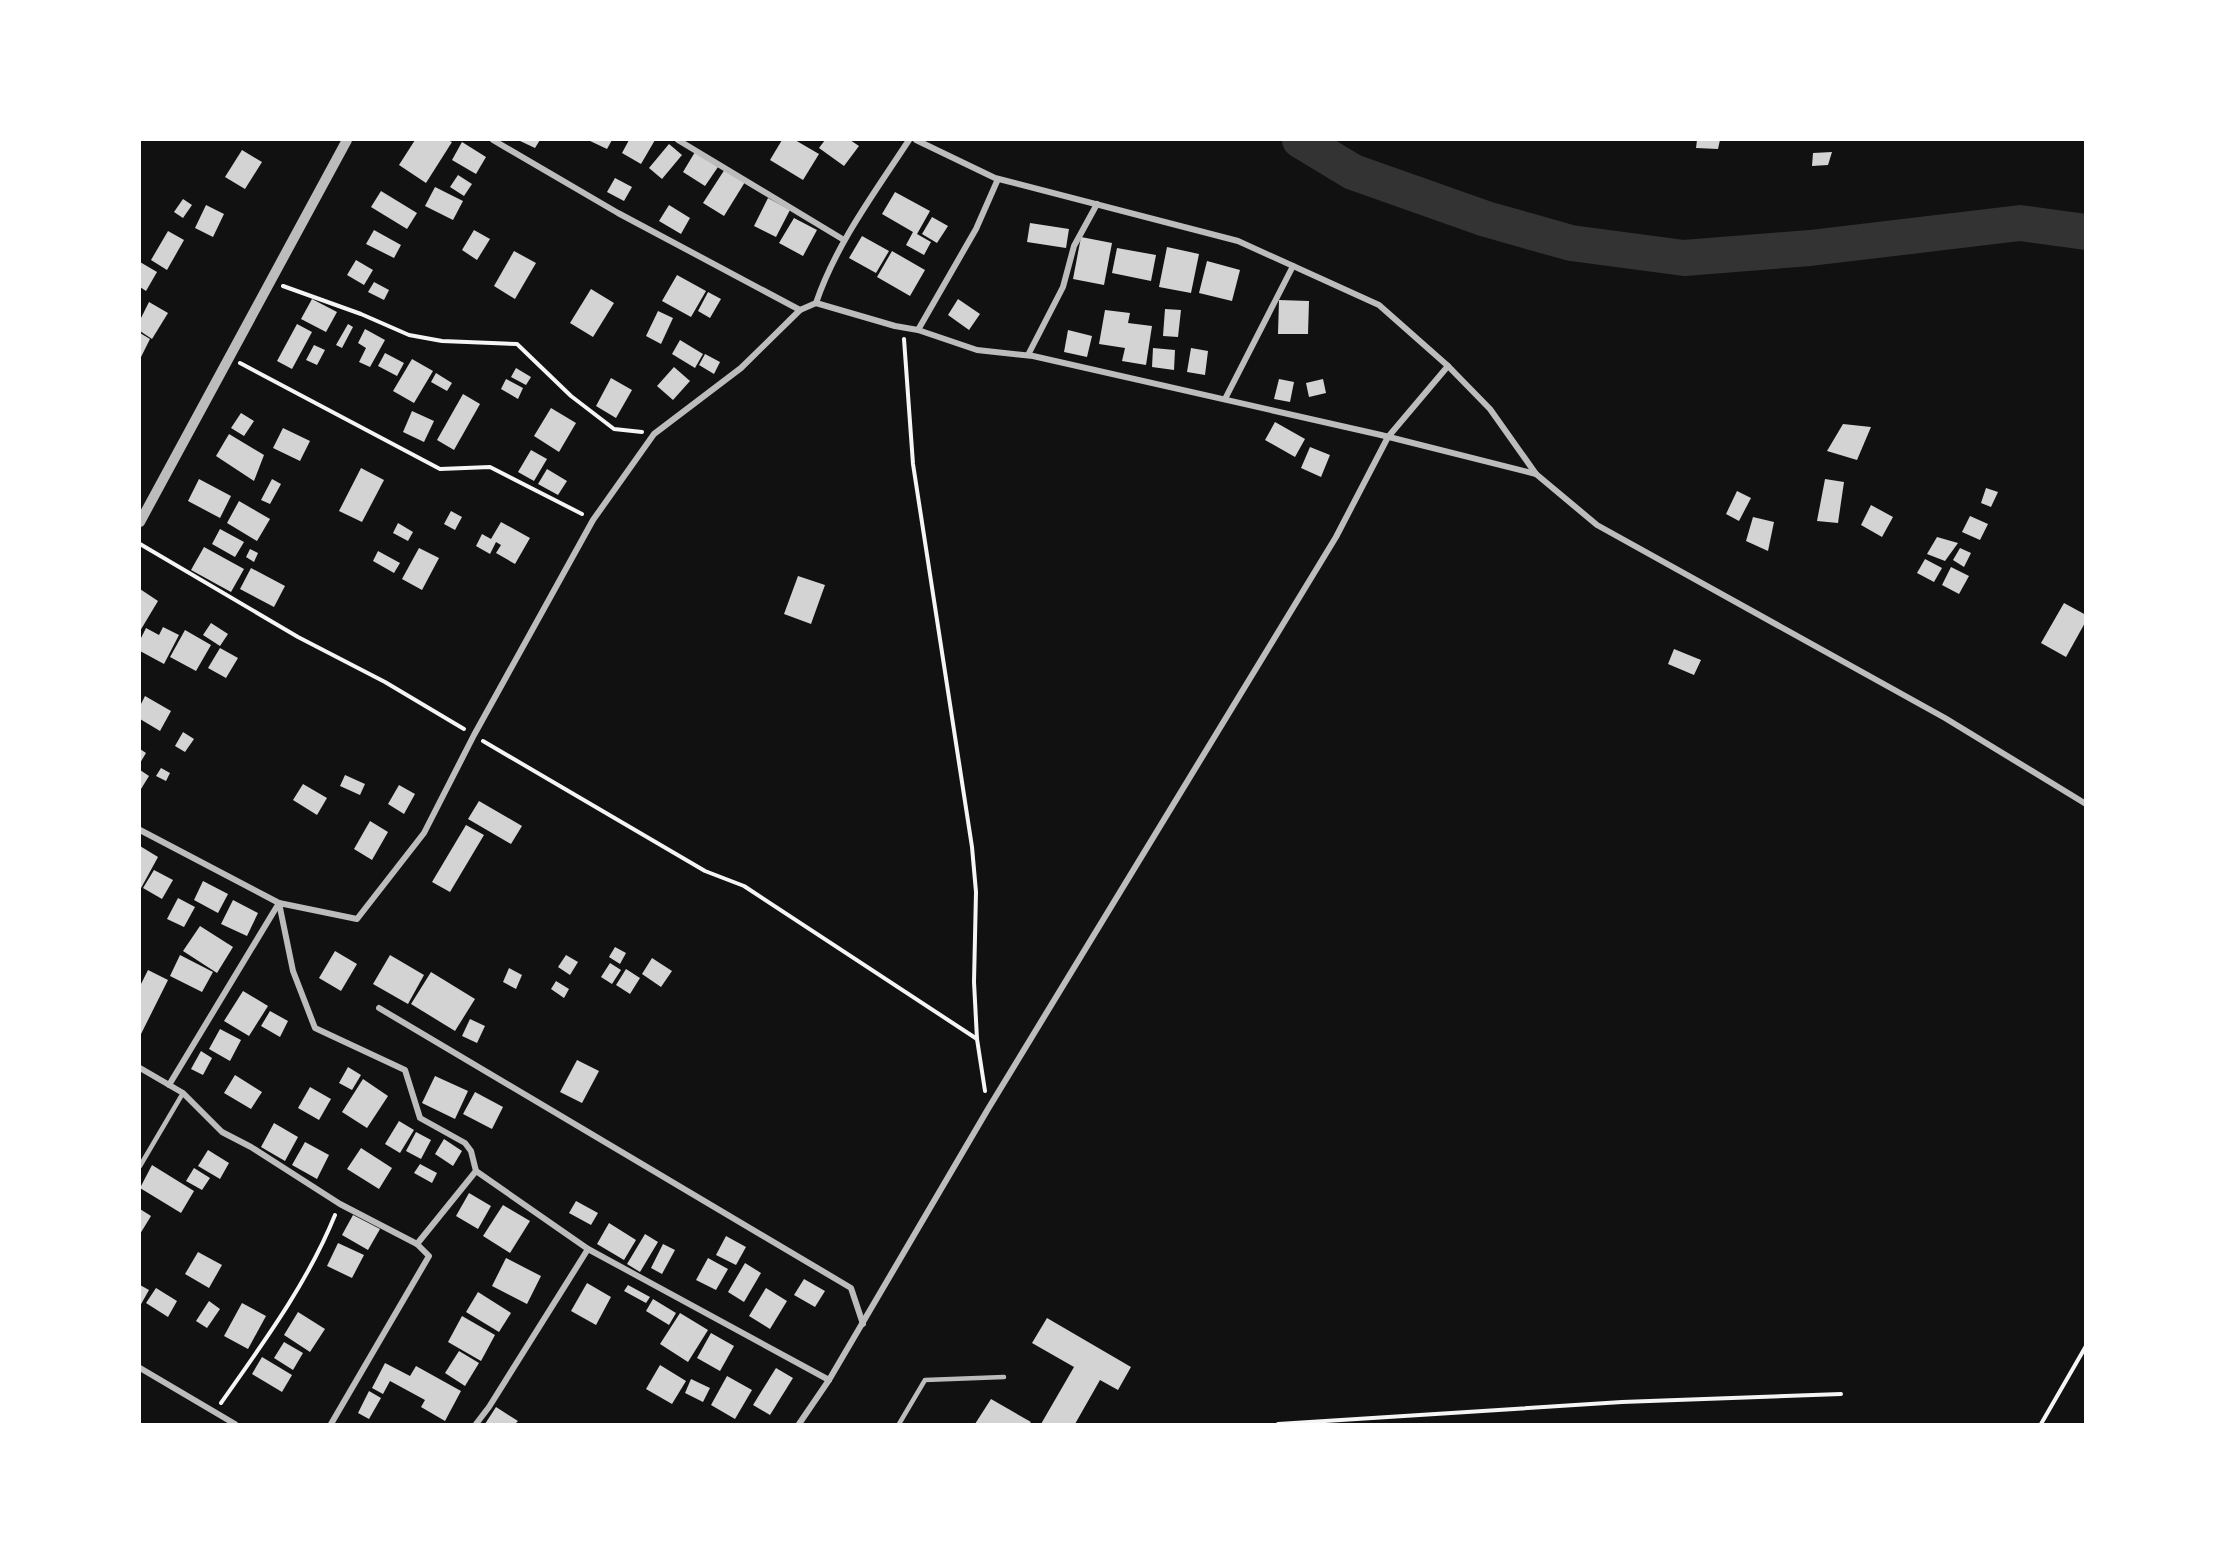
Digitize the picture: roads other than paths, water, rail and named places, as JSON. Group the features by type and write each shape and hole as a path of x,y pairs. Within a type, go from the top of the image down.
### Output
{"street":[{"path":"140,522 348,140"},
{"path":"493,140 618,213 800,310"},
{"path":"678,140 844,240"},
{"path":"816,303 822,284 844,240 909,140"},
{"path":"916,140 998,179 1238,241 1378,305 1448,366 1490,409 1536,474 1597,525 1946,718 2085,804"},
{"path":"918,330 976,229 998,179"},
{"path":"1028,355 1063,287 1074,246 1096,204"},
{"path":"1225,399 1293,266"},
{"path":"140,830 279,903 357,919 424,834 474,735 593,520 654,434 741,368 800,310 816,303 895,326 918,330 977,350 1028,355 1388,437 1536,474"},
{"path":"799,1425 863,1324 988,1109 1335,537 1388,437 1448,366"},
{"path":"169,1085 279,903"},
{"path":"279,903 293,971 315,1028 405,1070 420,1118 465,1143 471,1151 476,1171 588,1249 829,1380"},
{"path":"379,1008 851,1288 863,1324"},
{"path":"140,1068 183,1093 222,1132 251,1147 340,1204 417,1244 429,1256 331,1425"},
{"path":"417,1244 476,1171"},
{"path":"476,1425 588,1249"},
{"path":"140,1368 235,1425"}],"lane":[{"path":"140,1166 183,1093"},
{"path":"899,1425 926,1380 1004,1377"}],"waterway":[{"path":"1300,140 1353,172 1486,219 1571,243 1684,258 1810,248 2020,223 2086,232"}]}
